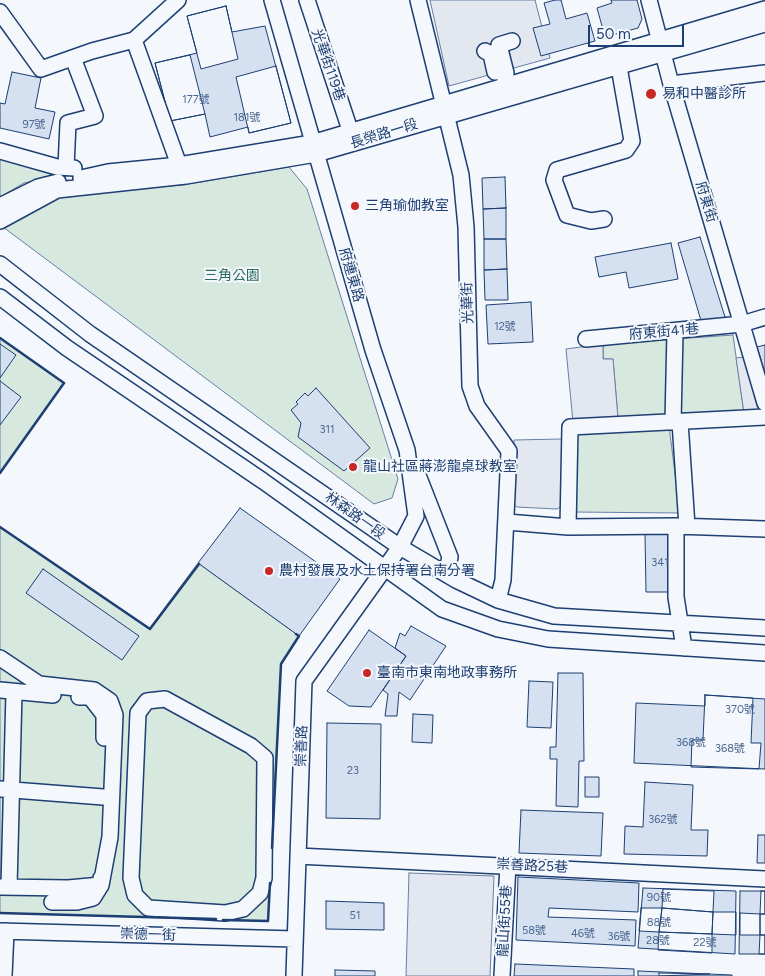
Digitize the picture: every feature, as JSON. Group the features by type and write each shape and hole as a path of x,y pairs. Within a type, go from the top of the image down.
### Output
{"street":[{"path":"0,12 41,69 134,40 178,0"},
{"name":"府連東路","path":"272,0 373,350 407,450 416,516 400,547"},
{"name":"光華街119巷","path":"307,0 350,130"},
{"name":"光華街","path":"418,0 461,175 466,227 470,386 477,406 509,451 507,522 502,580 498,600"},
{"name":"府東街","path":"649,0 671,84 765,403"},
{"name":"長榮路一段","path":"0,206 38,187 108,172 314,148 350,130 618,67 662,46 765,9"},
{"name":"長榮路一段","path":"0,221 57,190 186,176 314,148 445,109 504,86 662,46 765,24"},
{"path":"134,40 179,165"},
{"path":"504,86 506,73 499,45 512,41"},
{"path":"485,51 491,54 496,76 504,86"},
{"path":"66,167 68,123 95,116 73,58"},
{"path":"604,218 591,221 567,215 554,180 558,170 626,150 632,141 618,67"},
{"path":"671,84 765,73"},
{"path":"0,151 66,167 108,172"},
{"name":"林森路一段","path":"0,264 90,334 400,547 446,574 498,600 554,616 765,628"},
{"name":"林森路一段","path":"0,297 67,348 385,567 442,609 498,629 548,639 765,653"},
{"name":"府東街41巷","path":"586,339 675,332 742,324 765,316"},
{"path":"675,332 676,422 681,526 676,597 684,648"},
{"path":"568,527 570,427 765,417"},
{"path":"407,450 450,557 446,574"},
{"path":"507,522 568,527 681,526 765,529"},
{"name":"崇善路","path":"294,976 304,681 400,547"},
{"path":"0,658 39,684 94,690 110,701 115,715 110,836 101,885 93,898 77,902 52,902"},
{"path":"7,691 90,697 104,715 101,885 68,888 5,887 7,691"},
{"path":"166,700 251,746 264,758 264,878 260,893 243,909 225,912 148,908 136,895 131,878 137,735 138,712 147,701 166,700"},
{"path":"6,790 103,797"},
{"name":"崇善路25巷","path":"298,856 765,879"},
{"name":"龍山街55巷","path":"502,976 508,865"},
{"path":"3,931 4,976"},
{"name":"崇德一街","path":"3,931 295,939"}],"green space":[{"path":"0,157 46,170 52,177 24,183 0,197"},
{"name":"三角公園","path":"289,167 307,189 398,479 392,498 374,504 3,227 58,193 183,185"},
{"path":"733,335 744,413 668,418 680,513 575,512 574,433 619,430 613,359 603,359 603,344"},
{"path":"0,338 64,383 0,473"},
{"path":"0,527 149,629 198,563 299,636 281,664 268,921 0,913"}],"shaded area":[{"path":"430,0 535,0 550,58 449,86"},
{"path":"603,344 603,359 613,359 619,430 574,433 566,349"},
{"path":"744,357 759,413 744,413 736,358"},
{"path":"562,439 562,506 557,509 517,507 513,504 514,440"},
{"path":"409,873 494,876 490,976 406,976"}],"building":[{"path":"561,0 566,19 587,13 595,41 541,56 533,28 550,24 544,3"},
{"path":"611,0 637,0 642,19 638,28 605,37 597,8 612,3"},
{"path":"226,6 232,32 265,26 291,123 249,133 248,127 210,137 205,114 170,121 155,63 197,53 187,16"},
{"path":"226,6 238,59 201,69 187,16"},
{"path":"190,55 205,114 170,121 155,63"},
{"path":"276,66 291,123 249,133 236,77"},
{"path":"12,72 41,78 35,108 55,112 49,139 0,128 0,103 5,104"},
{"path":"505,177 506,208 483,209 482,178"},
{"path":"506,208 506,239 484,239 483,209"},
{"path":"700,237 725,317 702,324 678,243"},
{"path":"484,239 506,239 507,269 484,270"},
{"path":"671,243 678,279 629,288 626,272 599,277 595,257"},
{"path":"507,269 508,300 485,300 484,270"},
{"path":"531,302 533,342 488,344 486,305"},
{"path":"0,344 16,355 0,378"},
{"path":"765,345 765,373 757,347"},
{"path":"0,381 21,397 0,425"},
{"path":"316,388 370,448 344,471 298,437 301,423 291,410 298,404 296,402 305,393 308,396"},
{"name":"農村發展及水土保持署台南分署","path":"240,508 340,579 299,636 198,563"},
{"path":"645,533 674,533 674,592 646,592"},
{"path":"43,569 139,636 122,660 26,593"},
{"path":"411,626 446,646 410,700 399,692 397,716 385,716 388,694 383,690 406,656 395,648 400,633 405,636"},
{"name":"臺南市東南地政事務所","path":"369,630 406,656 371,707 349,706 327,691"},
{"path":"558,673 583,673 584,761 579,761 578,807 556,806 557,759 550,759 550,747 556,747"},
{"path":"529,681 553,682 551,728 527,727"},
{"path":"705,695 753,698 751,743 761,743 759,769 691,767 692,740 703,740"},
{"path":"705,695 765,699 765,769 634,763 636,703 705,706"},
{"path":"413,714 433,715 432,743 412,742"},
{"path":"327,723 381,724 380,819 326,818"},
{"path":"585,777 599,777 599,797 585,797"},
{"path":"645,782 693,785 691,830 708,830 707,856 624,854 625,826 643,827"},
{"path":"521,810 603,813 601,856 519,853"},
{"path":"758,835 765,835 765,863 757,863"},
{"path":"518,877 639,883 638,912 549,908 548,917 636,920 635,946 516,940"},
{"path":"643,888 736,891 735,954 638,948","holes":["662,908 713,912 712,934 659,932"]},
{"path":"663,889 714,891 713,912 662,908"},
{"path":"740,891 765,891 765,914 760,914 760,935 765,935 765,954 739,954"},
{"path":"761,891 765,891 765,914 760,914"},
{"path":"326,901 384,903 384,930 326,929"},
{"path":"641,908 662,908 659,932 639,931"},
{"path":"713,912 736,912 736,935 712,934"},
{"path":"740,913 760,914 760,935 740,935"},
{"path":"659,932 712,934 712,953 658,950"},
{"path":"760,935 765,935 765,954 759,954"},
{"path":"515,964 634,969 634,976 514,976"},
{"path":"335,970 375,971 375,976 335,976"},
{"path":"638,971 732,975 732,976 638,976"},
{"path":"659,973 710,974 659,976"}],"wall":[{"path":"0,338 64,383 0,473"},
{"path":"0,527 150,629 199,564"},
{"path":"272,848 281,664 299,636 296,634"},
{"path":"223,920 268,921 270,883"},
{"path":"0,913 216,919"}],"place":[{"name":"易和中醫診所","path":"651,94"},
{"name":"三角瑜伽教室","path":"355,206"},
{"name":"龍山社區蔣澎龍桌球教室","path":"353,467"},
{"name":"農村發展及水土保持署台南分署","path":"269,571"},
{"name":"臺南市東南地政事務所","path":"367,673"}]}
